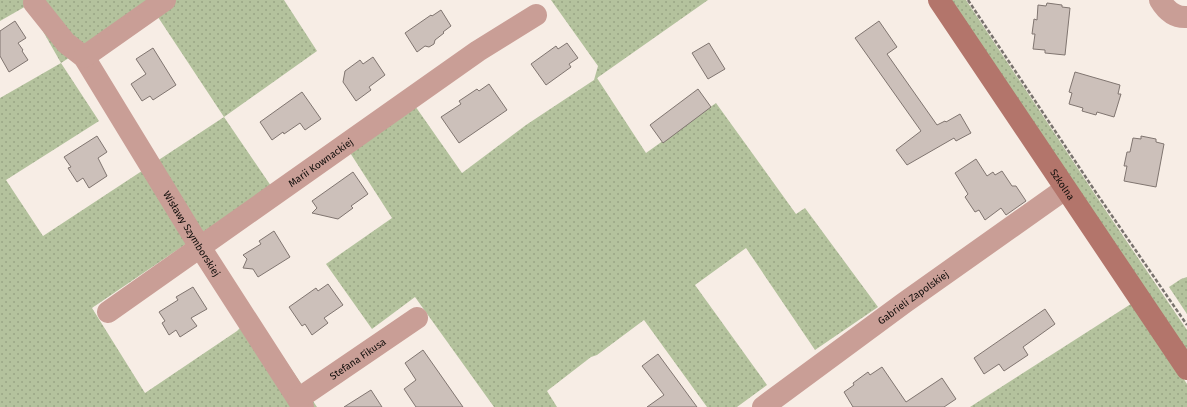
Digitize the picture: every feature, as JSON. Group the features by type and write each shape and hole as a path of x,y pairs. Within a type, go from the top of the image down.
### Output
{"street":[{"path":"34,2 66,43 84,57 165,0"},
{"name":"Szkolna","path":"939,0 1187,369"},
{"path":"1160,0 1164,8 1171,13 1187,17"},
{"name":"Marii Kownackiej","path":"108,312 478,51 536,15"},
{"name":"Wisławy Szymborskiej","path":"84,57 200,247 300,403"},
{"name":"Gabrieli Zapolskiej","path":"763,407 904,303 1065,188"},
{"name":"Stefana Fikusa","path":"300,403 417,318"}],"path":[{"path":"968,0 1097,194 1187,325"}],"green space":[{"path":"0,0 284,0 317,51 224,117 150,5 61,63 28,5 0,21"},
{"path":"551,0 708,0 597,78 646,153 716,103 796,214 805,208 878,307 815,350 746,248 695,285 767,385 737,407 707,407 644,320 597,355 591,357 547,391 557,407 494,407 415,297 372,329 326,264 392,218 347,148 413,103 462,173 526,125 594,80 598,66"},
{"path":"948,0 966,0 1187,330 1187,354"},
{"path":"61,63 99,121 6,180 43,236 224,117 271,186 92,308 145,393 237,331 254,314 317,407 0,407 0,98"},
{"path":"1187,277 1187,314 1169,287"},
{"path":"1134,302 1187,384 1187,407 970,407"}],"building":[{"path":"1047,3 1062,5 1062,7 1070,8 1065,55 1045,53 1045,50 1033,49 1035,34 1032,34 1034,19 1037,20 1038,5 1046,6"},
{"path":"441,10 451,26 435,40 434,44 429,47 425,46 417,52 405,33"},
{"path":"15,21 26,38 18,43 28,60 9,72 0,56 0,31"},
{"path":"879,21 897,47 887,54 937,125 960,114 971,133 956,141 954,138 907,165 896,150 921,131 855,38"},
{"path":"567,43 578,58 569,64 571,67 546,85 531,64 556,46 558,49"},
{"path":"709,43 725,69 708,79 692,53"},
{"path":"153,48 176,85 153,100 150,96 142,101 131,84 146,74 136,59"},
{"path":"373,57 385,75 369,87 371,90 356,101 343,82 345,71 360,60 363,64"},
{"path":"1075,72 1120,85 1118,94 1121,94 1114,117 1097,112 1096,115 1082,111 1083,108 1069,104 1072,93 1069,92"},
{"path":"489,84 507,110 459,143 441,117 461,104 459,101 477,89 479,91"},
{"path":"698,89 711,107 663,143 650,125"},
{"path":"302,92 321,119 305,130 300,123 272,140 260,122"},
{"path":"97,136 107,152 98,158 107,176 89,188 83,178 77,182 68,168 71,167 64,157"},
{"path":"1141,136 1156,139 1156,142 1164,144 1156,187 1124,181 1127,166 1124,166 1127,152 1130,152 1133,138 1141,139"},
{"path":"976,159 987,176 993,172 995,175 1002,171 1012,186 1016,186 1026,201 1006,215 1001,208 985,220 979,210 975,212 965,197 968,194 955,173"},
{"path":"353,172 368,194 351,206 353,208 338,219 312,213 317,208 312,201"},
{"path":"274,231 290,257 258,277 253,269 243,268 247,259 243,255 261,244 259,241"},
{"path":"328,284 343,305 324,318 328,323 312,335 305,324 302,326 289,307 316,288 318,291"},
{"path":"193,287 207,309 191,318 197,326 180,337 176,330 169,335 162,323 165,321 159,312 178,300 176,297"},
{"path":"1045,309 1055,324 1023,347 1028,355 1004,371 999,364 984,374 974,358"},
{"path":"423,350 463,407 416,407 404,389 416,380 405,363"},
{"path":"658,354 697,407 647,407 664,395 642,366"},
{"path":"882,367 906,402 942,378 956,399 944,407 853,407 844,392 868,372 870,375"},
{"path":"371,390 382,407 344,407"}]}
